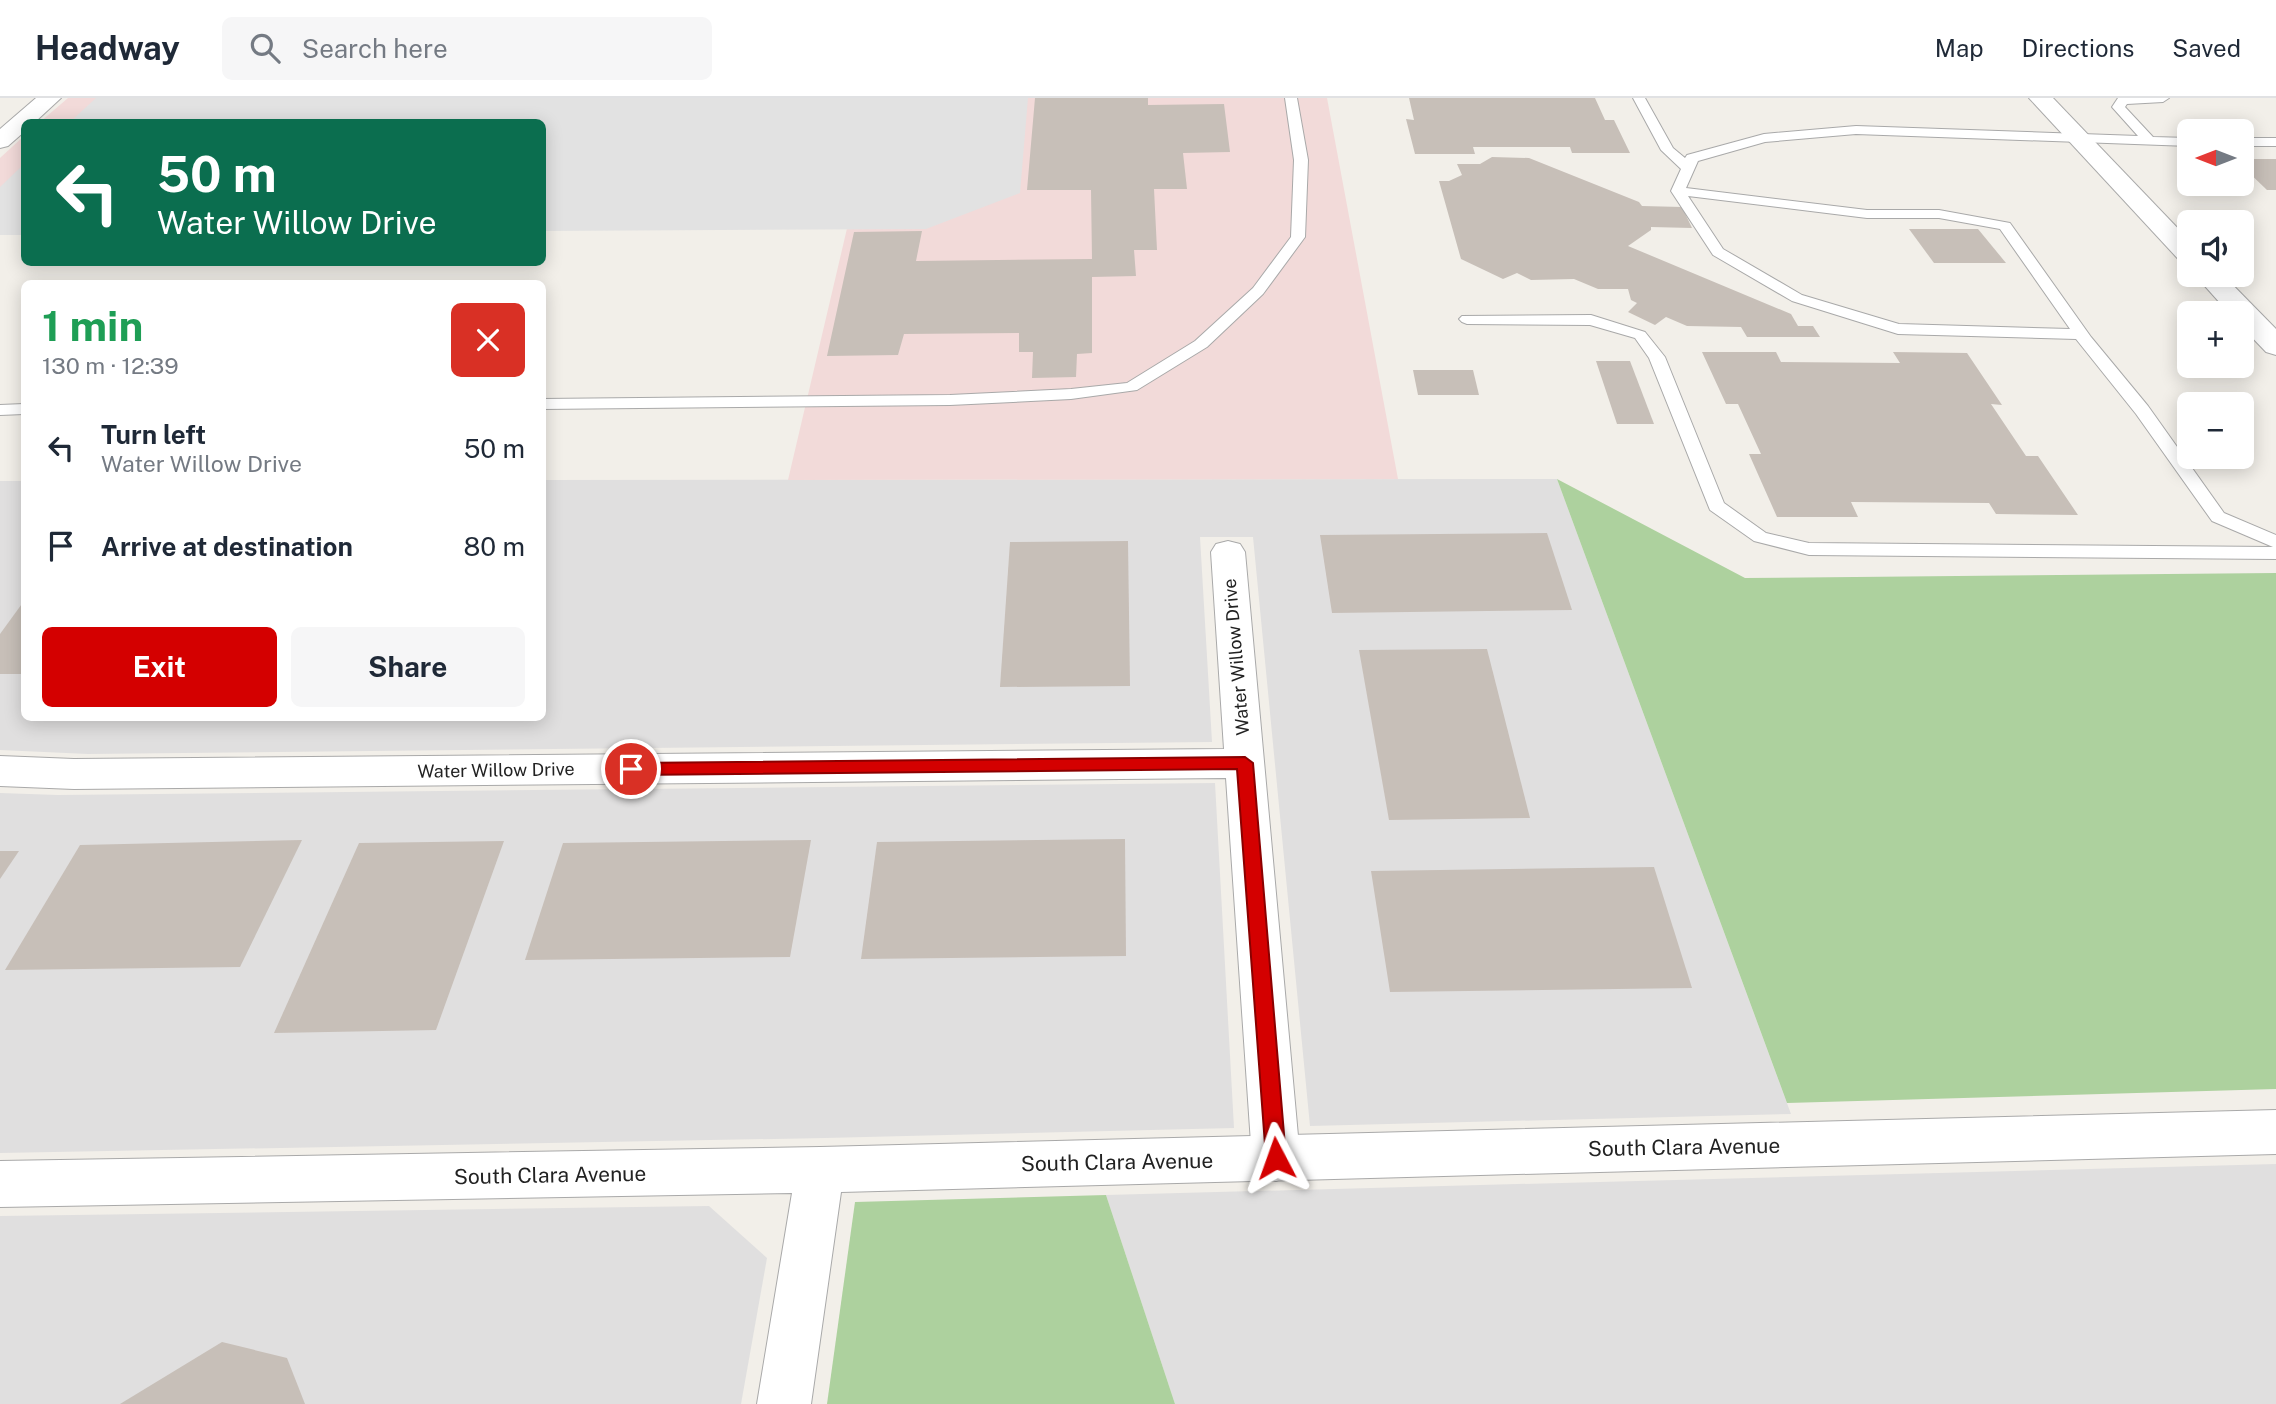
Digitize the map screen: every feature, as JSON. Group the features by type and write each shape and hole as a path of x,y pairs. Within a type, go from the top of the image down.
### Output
{"street":[{"path":"26,119 50,98"},
{"path":"2040,98 2177,242"},
{"path":"0,141 21,123"},
{"path":"2219,287 2276,346"},
{"name":"Water Willow Drive","path":"1228,552 1276,1158"},
{"name":"Water Willow Drive","path":"0,771 102,774 1245,763"},
{"name":"South Clara Avenue","path":"0,1184 820,1170 2276,1132"},
{"path":"784,1404 820,1170"}],"lane":[{"path":"546,404 950,400 1071,394 1131,387 1201,344 1258,291 1298,237 1301,160 1291,98"},
{"path":"1639,98 1668,150 1688,168"},
{"path":"2150,141 2118,107 2123,100 2163,98"},
{"path":"1678,191 1692,158 1764,138 1856,130 2177,142"},
{"path":"2254,142 2276,142"},
{"path":"1678,191 1718,252 1797,298 1898,328 2081,334"},
{"path":"1678,191 1867,214 1939,214 2005,226 2081,334 2142,410 2218,517 2276,542"},
{"path":"1467,319 1591,320 1640,335 1657,357 1716,506 1760,537 1809,549 2276,553"},
{"path":"0,410 21,409"}],"shaded area":[{"path":"68,98 1327,98 1398,479 788,480 849,220 546,123 546,119 44,119"},
{"path":"96,98 1028,98 1020,193 926,229 546,231 546,119 73,119"},
{"path":"21,139 21,228 0,229 0,158"},
{"path":"21,167 21,235 0,235 0,187"},
{"path":"1557,479 1791,1114 1310,1126 1253,537 1200,537 1212,742 88,754 0,750 0,481 21,481 21,721 546,721 546,480"},
{"path":"1215,783 1234,1128 0,1153 0,793 58,795"},
{"path":"2276,1164 2276,1404 1175,1404 1106,1195"},
{"path":"709,1206 767,1258 741,1404 0,1404 0,1216"}],"green space":[{"path":"1557,479 1745,578 2276,573 2276,1089 1787,1103"},
{"path":"1106,1195 1175,1404 827,1404 855,1202"}],"building":[{"path":"1035,98 1148,98 1148,105 1224,104 1230,152 1183,153 1187,189 1154,189 1157,250 1134,250 1136,276 1092,277 1092,353 1077,354 1076,377 1032,378 1033,352 1019,352 1019,333 904,334 898,355 827,356 854,232 922,231 916,261 1092,259 1091,190 1027,190"},
{"path":"1409,98 1595,98 1605,120 1614,120 1630,153 1572,153 1570,147 1473,147 1475,154 1415,154 1406,119 1414,120"},
{"path":"1492,157 1529,158 1639,202 1642,206 1682,207 1692,228 1651,227 1651,230 1628,246 1791,314 1798,326 1813,326 1820,337 1747,337 1741,327 1687,326 1666,317 1655,325 1628,312 1637,303 1631,300 1628,289 1598,289 1574,279 1531,280 1517,273 1503,279 1461,259 1439,181 1449,181 1462,175 1457,164 1480,164"},
{"path":"2254,159 2276,159 2276,190 2267,190 2254,178"},
{"path":"1909,229 1978,229 2006,263 1934,263"},
{"path":"1702,352 1776,352 1781,362 1900,363 1893,352 1967,353 2002,405 1991,404 2026,456 2038,456 2078,515 1996,514 1989,503 1851,502 1858,517 1777,517 1749,454 1761,454 1738,404 1726,404"},
{"path":"1596,361 1630,361 1654,424 1617,424"},
{"path":"1413,370 1473,370 1479,395 1418,395"},
{"path":"1547,533 1572,610 1332,613 1320,535"},
{"path":"1128,541 1130,686 1000,687 1010,542"},
{"path":"21,605 21,674 0,674 0,634"},
{"path":"1487,649 1530,818 1389,820 1359,650"},
{"path":"1125,839 1126,956 861,959 877,842"},
{"path":"302,840 240,967 5,970 80,845"},
{"path":"811,840 790,957 525,960 563,843"},
{"path":"504,841 436,1030 274,1033 359,843"},
{"path":"0,851 19,851 0,879"},
{"path":"1654,867 1692,988 1390,992 1371,871"},
{"path":"222,1342 287,1358 305,1404 120,1404"}],"route":[{"path":"631,769 1245,763 1276,1158"}]}
